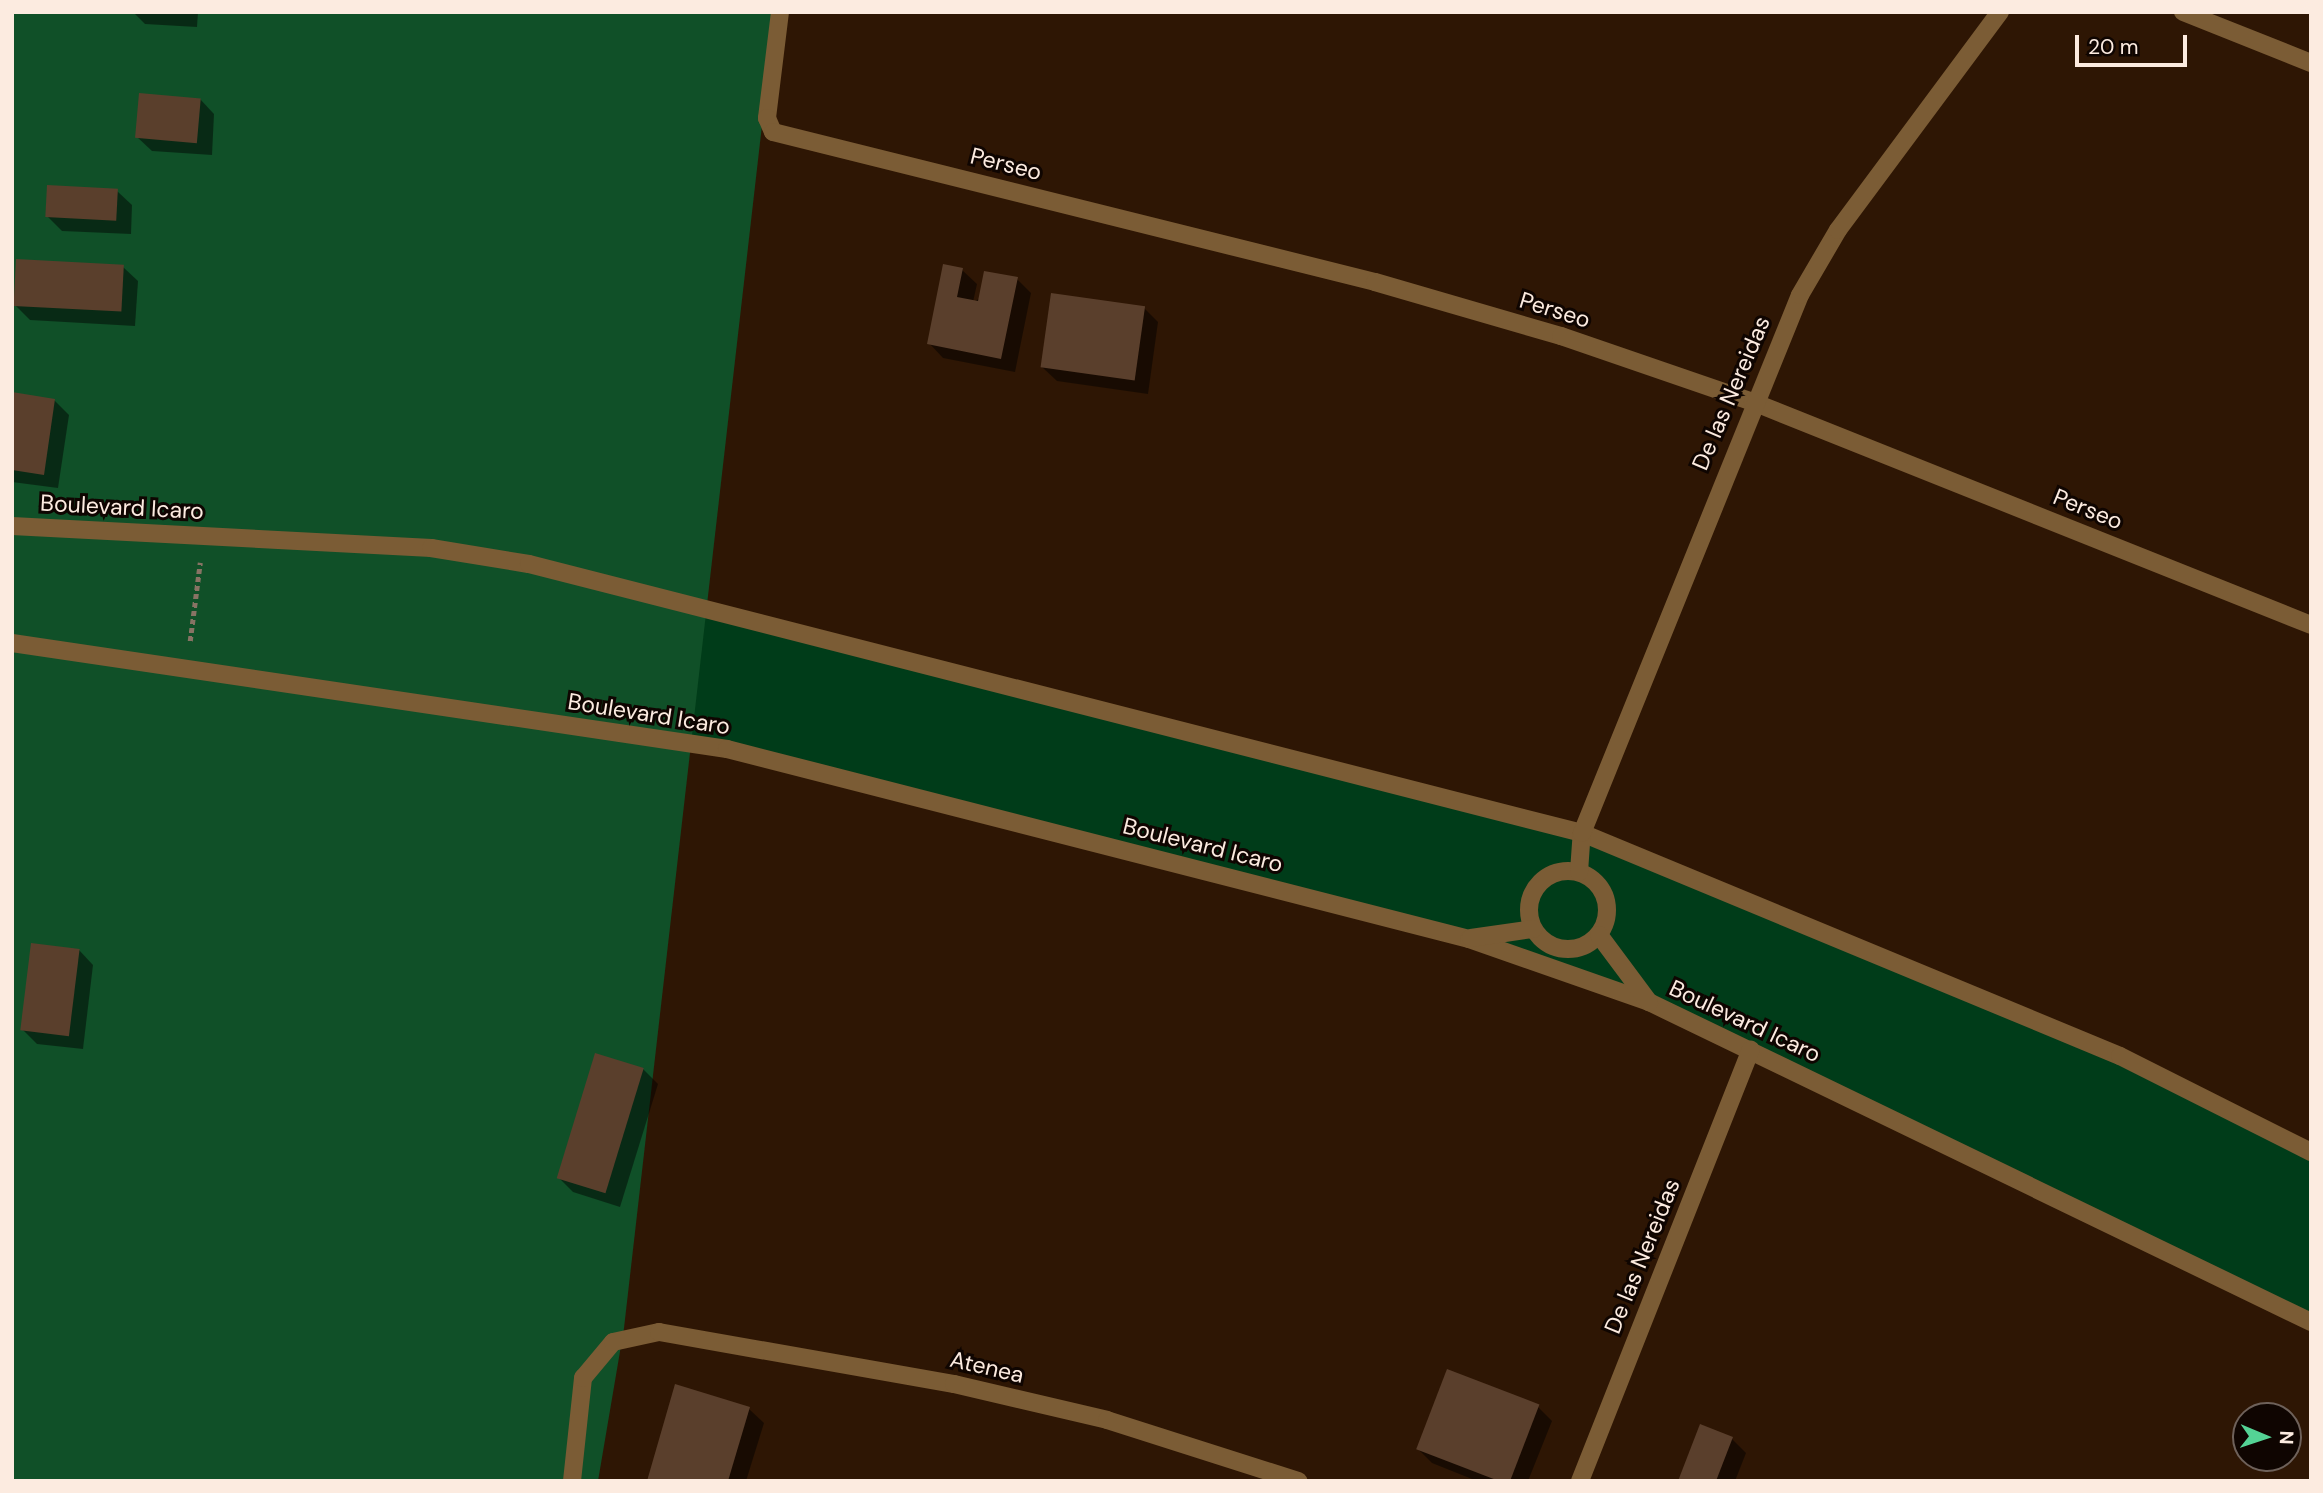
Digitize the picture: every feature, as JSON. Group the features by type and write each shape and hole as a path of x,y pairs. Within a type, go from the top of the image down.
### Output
{"street":[{"name":"Perseo","path":"780,12 767,118 773,132 1375,282 1753,402 2311,625"},
{"name":"De las Nereidas","path":"1579,872 1582,833 1753,402 1800,295 1838,230 2000,12"},
{"path":"2183,12 2311,64"},
{"name":"Boulevard Icaro","path":"12,526 431,548 529,564 1582,833 2120,1056 2311,1152"},
{"name":"Boulevard Icaro","path":"12,643 727,749 1469,939 1648,1002 2311,1322"},
{"path":"1534,929 1529,903 1542,881 1579,872 1606,898 1599,935 1648,1002"},
{"path":"1469,939 1534,929 1565,950 1599,935"},
{"name":"De las Nereidas","path":"1580,1481 1751,1050"},
{"name":"Atenea","path":"572,1481 583,1378 614,1342 659,1332 954,1384 1107,1420 1298,1481"}],"path":[{"path":"187,669 203,535"}],"green space":[{"path":"12,12 775,12 624,1328 598,1481 12,1481"},
{"path":"431,548 1582,833 2120,1056 2311,1152 2311,1322 1751,1050 1469,939 727,749 12,643"}],"building":[{"path":"139,93 201,98 197,143 135,138"},
{"path":"47,185 118,189 116,221 45,217"},
{"path":"16,259 124,265 121,312 14,306"},
{"path":"943,264 963,268 957,297 978,301 984,271 1018,277 1001,359 927,344"},
{"path":"1051,293 1145,306 1135,380 1041,367"},
{"path":"12,392 55,399 44,475 12,470"},
{"path":"31,943 80,949 69,1036 20,1030"},
{"path":"595,1053 644,1068 605,1193 557,1178"},
{"path":"1447,1369 1539,1404 1510,1481 1499,1481 1416,1449"},
{"path":"675,1384 750,1407 728,1481 647,1481"},
{"path":"1700,1424 1733,1437 1716,1481 1678,1481"}]}
